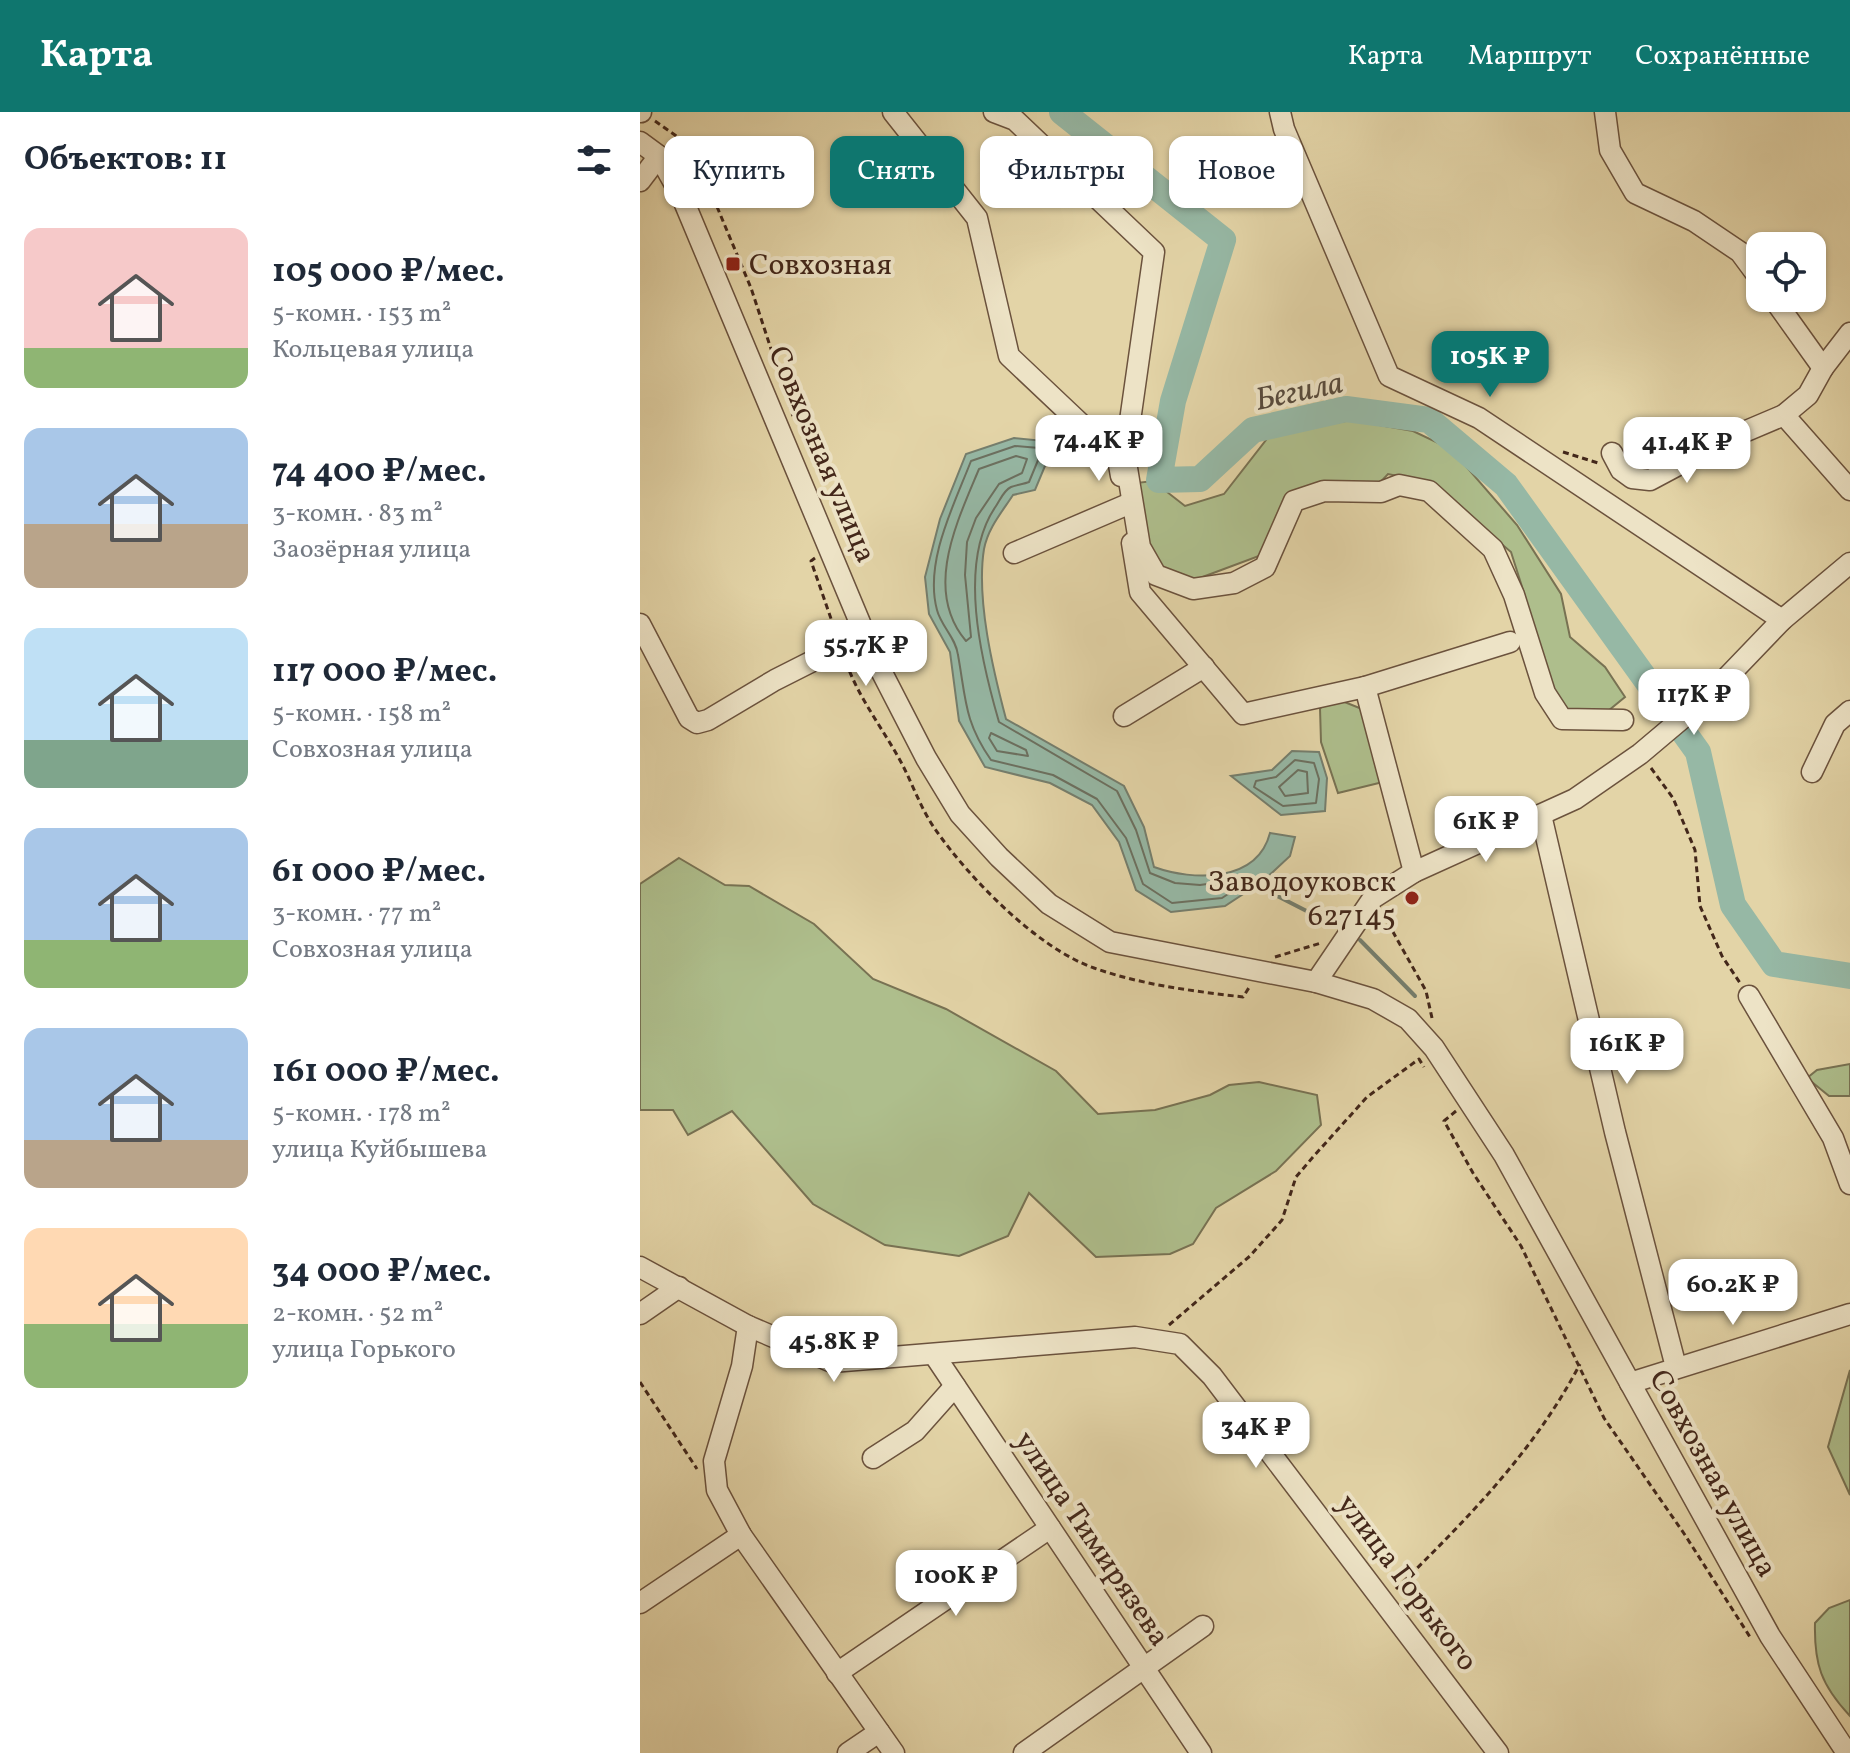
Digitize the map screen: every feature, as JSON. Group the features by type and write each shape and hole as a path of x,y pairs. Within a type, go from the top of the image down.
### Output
{"street":[{"path":"893,112 977,218 1009,356 1118,459 1140,592 1243,714 1365,687 1510,642"},
{"path":"994,112 1015,120 1154,252 1125,456 1140,547 1156,575 1193,589 1234,583 1265,567 1294,501 1324,491 1381,492 1399,485 1429,491 1493,549 1514,595 1545,693 1562,719 1623,720"},
{"path":"1280,112 1284,129 1389,376 1479,418 1782,620"},
{"path":"1605,112 1610,150 1635,193 1694,221 1740,252 1746,260"},
{"name":"Совхозная улица","path":"640,142 659,156 682,197 866,634 926,758 960,814 999,857 1049,904 1110,942 1316,982 1373,999 1408,1019 1434,1048 1504,1155 1770,1636 1847,1753"},
{"path":"640,181 659,156"},
{"path":"1783,312 1823,368"},
{"path":"1617,461 1632,478 1650,480 1725,440 1784,415 1808,395 1823,368 1850,333"},
{"path":"1784,415 1850,490"},
{"path":"1014,553 1126,505"},
{"path":"1316,982 1373,898 1414,872 1575,799 1645,750 1710,695 1782,620 1850,563"},
{"path":"640,624 689,718 697,723 708,720 866,634"},
{"path":"1124,716 1204,667"},
{"path":"1365,687 1414,872"},
{"path":"1812,772 1835,724 1850,711"},
{"path":"1541,815 1615,1132 1676,1367"},
{"path":"1749,996 1833,1138 1850,1184"},
{"name":"улица Горького","path":"640,1267 748,1326 832,1362 935,1356 1010,1346 1135,1337 1180,1344 1212,1376 1498,1753"},
{"path":"640,1314 679,1287"},
{"path":"1630,1383 1850,1314"},
{"path":"748,1326 742,1366 714,1461 717,1490 741,1535 894,1753"},
{"name":"улица Тимирязева","path":"935,1356 1201,1753"},
{"path":"873,1458 915,1431 955,1386"},
{"path":"837,1673 1050,1528"},
{"path":"640,1603 741,1535"},
{"path":"1024,1753 1203,1626"},
{"path":"848,1753 879,1732"}],"path":[{"path":"645,115 692,147 751,288 795,419"},
{"path":"1553,450 1617,461"},
{"path":"830,549 811,561 853,680 901,763 933,827 971,875 1007,911 1091,967 1169,988 1243,997 1267,959 1332,940"},
{"path":"1645,750 1673,798 1695,850 1700,906 1722,956 1749,996"},
{"path":"1373,898 1426,991 1434,1029"},
{"path":"1151,1340 1250,1256 1282,1220 1296,1177 1367,1097 1419,1059 1427,1070"},
{"path":"1450,1101 1457,1110 1444,1121 1473,1173 1521,1246 1604,1418 1685,1535 1751,1639"},
{"path":"1384,1600 1476,1510 1560,1403 1580,1364"},
{"path":"640,1382 681,1447 717,1490"}],"green space":[{"path":"1351,420 1413,431 1451,449 1517,525 1561,594 1570,637 1605,667 1625,697 1597,720 1559,712 1529,651 1524,593 1511,552 1429,482 1388,474 1370,493 1322,486 1280,519 1267,553 1181,585 1147,557 1136,483 1153,481 1185,506 1224,494 1270,435"},
{"path":"1337,699 1367,711 1383,782 1338,793 1321,742 1320,708"},
{"path":"679,858 725,885 749,886 814,924 873,979 946,1009 1056,1071 1098,1114 1155,1110 1210,1095 1229,1085 1259,1082 1317,1095 1321,1125 1276,1171 1216,1208 1193,1244 1170,1254 1096,1257 1029,1193 1008,1236 959,1256 885,1245 813,1204 732,1111 688,1135 673,1110 640,1110 640,884"},
{"path":"1850,1064 1850,1096 1829,1096 1807,1078 1817,1070"},
{"path":"1850,1370 1850,1495 1828,1447"},
{"path":"1850,1600 1850,1716 1832,1694 1821,1673 1815,1623 1829,1608"}],"water":[{"path":"1014,438 1055,442 1035,490 1013,495 992,527 984,549 984,612 1006,719 1124,786 1144,827 1154,867 1187,875 1222,874 1252,861 1263,849 1270,833 1295,837 1290,856 1263,881 1225,906 1171,912 1136,890 1119,842 1092,805 1050,783 985,767 959,721 950,652 929,614 925,577 940,519 966,454"},
{"path":"1292,751 1319,752 1327,778 1325,811 1281,815 1231,776 1272,770"}],"waterway":[{"name":"Бегила","path":"1062,112 1223,240 1173,401 1159,480 1200,479 1253,430 1346,409 1429,420 1506,485 1698,752 1733,905 1774,964 1850,976"},
{"path":"1252,883 1328,922"},
{"path":"1360,940 1415,996"}],"place":[{"name":"Совхозная","path":"733,264"},
{"name":"Заводоуковск 627145","path":"1412,898"}]}
